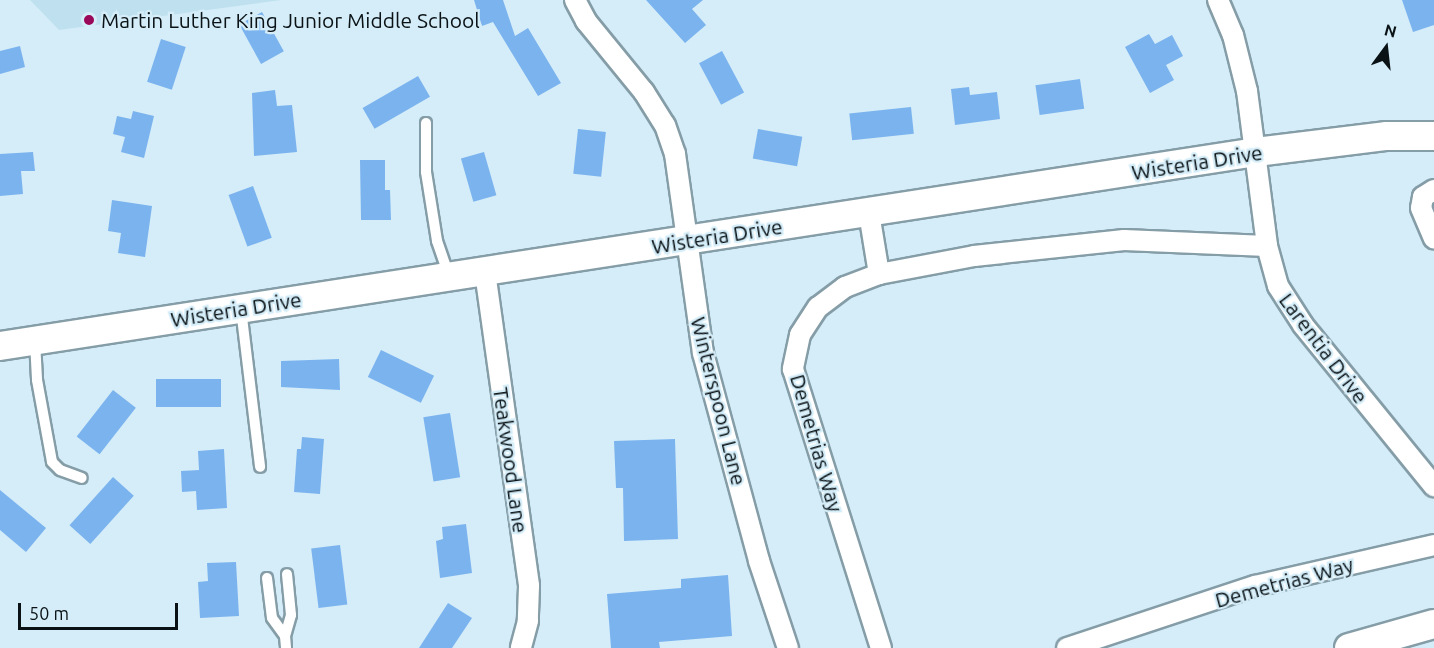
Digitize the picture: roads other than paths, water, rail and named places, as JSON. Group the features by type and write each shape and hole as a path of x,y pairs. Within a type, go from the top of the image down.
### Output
{"street":[{"name":"Winterspoon Lane","path":"575,0 586,21 644,92 665,125 675,154 703,353 759,561 788,648"},
{"path":"1218,0 1239,57 1256,152"},
{"name":"Wisteria Drive","path":"0,346 1256,152 1387,136 1434,136"},
{"name":"Larentia Drive","path":"1256,152 1267,246 1278,286 1303,325 1434,486"},
{"path":"1434,190 1423,197 1421,208 1434,238"},
{"path":"869,213 879,274"},
{"name":"Demetrias Way","path":"881,648 875,640 793,369 800,335 818,307 845,287 879,274 974,256 1124,240 1267,246"},
{"name":"Teakwood Lane","path":"485,272 529,586 528,621 521,648"},
{"name":"Demetrias Way","path":"1067,648 1255,586 1434,545"},
{"path":"1349,648 1434,624"}],"lane":[{"path":"426,123 426,172 436,241 449,277"},
{"path":"241,308 260,467"},
{"path":"34,341 37,380 52,462 60,470 82,478"},
{"path":"286,648 285,636 291,615 287,574"},
{"path":"267,578 272,618 285,636"}],"place":[{"name":"Martin Luther King Junior Middle School","path":"89,20"}]}
